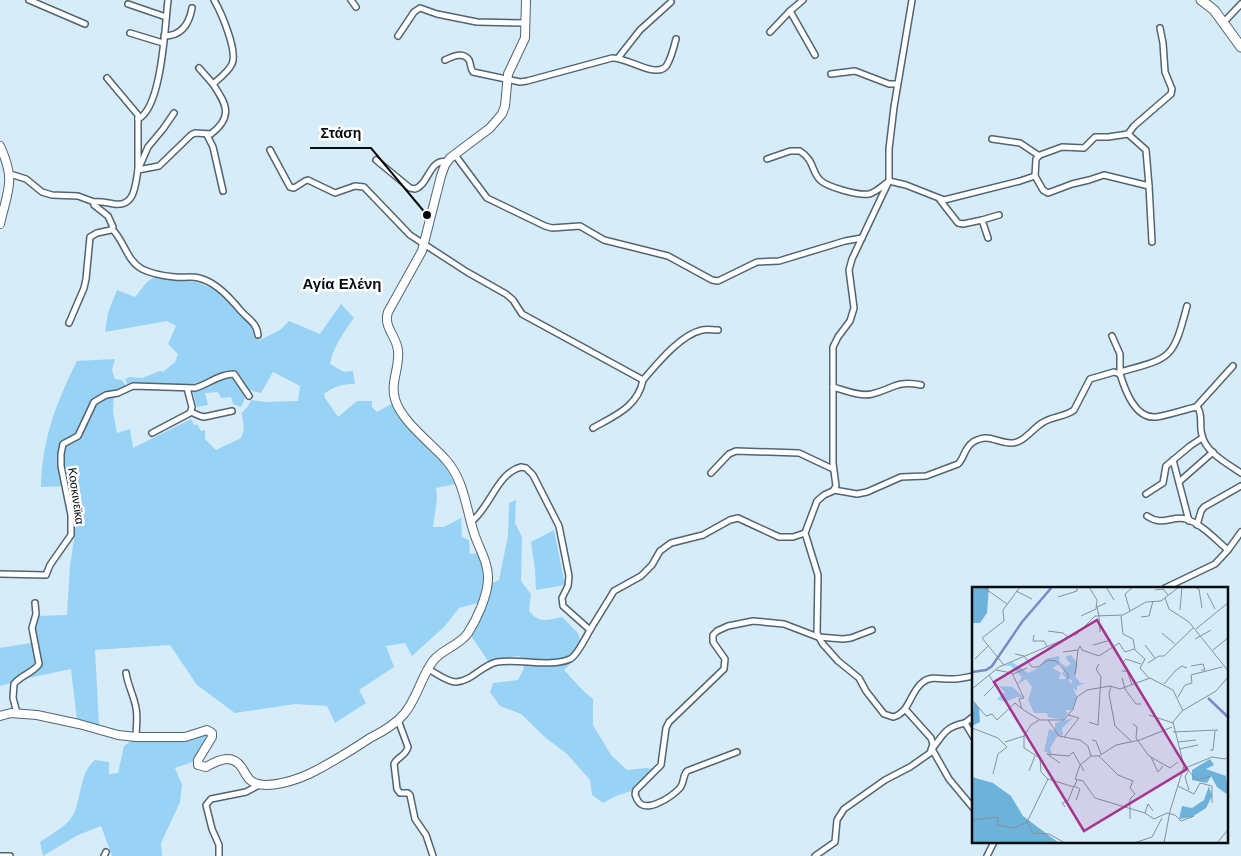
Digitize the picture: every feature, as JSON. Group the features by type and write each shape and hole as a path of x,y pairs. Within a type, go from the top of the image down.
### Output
{"main road":[{"path":"1201,0 1214,10 1241,47"}],"street":[{"path":"29,0 85,24"},
{"path":"138,119 146,113 155,96 168,0"},
{"path":"214,0 226,24 234,58 230,67 214,84"},
{"path":"351,0 356,7"},
{"path":"219,856 220,848 212,829 207,802 211,799 250,790 259,785 290,781 313,772 398,720 407,711 428,669 437,656 454,647 466,636 487,588 487,566 460,484 453,469 397,406 394,396 398,351 395,340 387,326 386,318 416,264 424,244 441,176 447,162 490,128 502,114 507,79 524,41 526,0"},
{"path":"834,490 836,484 833,469 833,347 850,321 854,308 849,270 852,258 889,181 890,149 897,84 912,0"},
{"path":"770,32 799,1"},
{"path":"618,58 640,30 671,2"},
{"path":"128,4 166,17"},
{"path":"1224,22 1241,4"},
{"path":"164,36 174,36 181,31 190,18 192,8"},
{"path":"398,36 414,12 420,8 446,16 477,22 525,23"},
{"path":"790,11 815,55"},
{"path":"1128,134 1134,126 1172,92 1165,72 1160,28"},
{"path":"130,33 163,43"},
{"path":"445,60 455,55 462,56 468,58 473,72 520,82 618,58 651,70 661,70 668,62 676,39"},
{"path":"138,170 159,166 192,134 197,132 207,134 214,131 224,118 226,113 225,103 214,84 199,68"},
{"path":"831,74 855,71 888,84 897,84"},
{"path":"10,174 26,179 42,192 52,195 78,196 94,202 120,204 127,202 133,196 138,170 138,119 134,110 107,78"},
{"path":"138,170 148,147 174,113"},
{"path":"207,134 215,154 223,190"},
{"path":"1038,155 1062,147 1084,148 1095,137 1128,134 1146,150 1152,242"},
{"path":"992,140 1020,143 1038,155"},
{"path":"0,146 10,174 10,187 0,224"},
{"path":"270,150 290,188 294,188 308,180 335,192 356,186 364,187 401,227 467,272 506,294 513,300 518,310 529,318 643,380"},
{"path":"767,159 790,151 800,151 811,162 822,183 864,194 875,191 889,181 906,185 940,200 958,223 962,224 999,215"},
{"path":"455,155 487,198 495,203 545,226 552,228 580,226 604,240 668,256 712,280 718,281 757,262 779,261 845,241 862,238"},
{"path":"1038,155 1035,176 1043,190 1048,193 1104,175 1149,186"},
{"path":"376,160 410,188 415,189 421,186 437,163 447,162"},
{"path":"940,200 1035,176"},
{"path":"94,202 94,205 108,216 112,229 118,234 130,258 137,266 162,275 199,278 210,283 233,300 255,325 258,335"},
{"path":"982,220 988,238"},
{"path":"69,323 84,288 88,270 90,237 93,234 112,229"},
{"path":"972,676 953,680 932,678 926,680 914,692 905,709 897,716 893,717 884,714 866,691 859,678 838,661 818,637 818,575 805,533 818,502 822,496 834,490 857,494 867,492 901,477 926,476 958,464 971,443 985,438 1011,443 1020,441 1043,422 1074,410 1090,379 1147,365 1170,353 1176,343 1187,306"},
{"path":"593,428 618,414 633,401 640,393 643,380 672,348 702,330 718,330"},
{"path":"1112,336 1120,354 1120,373 1125,392 1145,415 1155,417 1196,407 1233,366"},
{"name":"Κοσκινεϊκα","path":"0,574 46,575 56,555 70,538 71,515 61,466 62,448 66,441 78,436 90,409 99,398 133,386 187,388 205,385 225,374 234,374 248,396"},
{"path":"833,387 871,395 900,384 921,385"},
{"path":"152,433 191,412 192,407 187,388"},
{"path":"1196,407 1200,412 1202,438 1214,452 1241,473"},
{"path":"191,412 204,417 232,411"},
{"path":"1146,494 1163,483 1165,467 1202,438"},
{"path":"711,473 712,469 726,459 731,452 736,451 799,453 833,469"},
{"path":"1179,482 1214,452"},
{"path":"1174,460 1189,521"},
{"path":"471,522 480,514 496,488 514,470 521,467 530,470 556,518 561,534 569,576 568,586 562,599 563,606 590,630"},
{"path":"1197,526 1204,507 1241,486"},
{"path":"1147,516 1157,521 1181,519 1189,521 1228,550"},
{"path":"428,669 456,682 465,680 484,666 496,662 568,660 574,657 614,591 642,576 652,565 660,551 671,543 703,536 730,520 738,518 779,537 793,537 805,533"},
{"path":"1167,587 1215,564 1241,532"},
{"path":"17,713 13,698 14,684 39,664 32,628 36,614 35,603"},
{"path":"737,752 688,771 684,775 684,782 678,790 650,807 643,806 635,795 636,790 661,765 666,728 669,722 724,668 725,659 713,642 717,631 739,624 771,622 784,624 818,637 849,639 872,630"},
{"path":"126,673 136,711 136,737"},
{"path":"905,709 931,738 932,749 949,779 972,807"},
{"path":"0,716 17,713 50,718 118,735 136,737 186,737 204,730 209,731 212,737 198,760 198,765 206,767 217,761 232,759 238,763 249,779 259,785"},
{"path":"815,856 835,841 837,820 844,809 884,780 927,756 949,728 965,723 972,718"},
{"path":"398,720 408,747 406,752 394,764 397,789 400,793 408,793 410,795 415,819 426,835 432,856"},
{"path":"965,723 972,735"},
{"path":"987,856 993,844"},
{"path":"0,856 10,856"}],"shaded area":[{"path":"153,278 197,282 220,292 256,330 254,337 260,340 280,330 289,321 320,334 341,304 354,318 336,346 330,364 344,372 353,371 355,384 335,387 324,394 325,398 338,417 357,401 372,401 372,407 377,412 393,403 445,466 455,484 436,488 437,499 433,527 444,527 461,518 462,537 469,540 470,554 478,553 484,573 484,583 478,603 459,608 445,626 412,656 405,643 386,646 394,667 359,690 366,703 335,723 327,706 295,704 235,713 197,685 170,645 95,650 99,726 77,721 71,669 0,686 0,648 37,642 34,627 37,616 67,615 70,565 75,534 68,486 41,487 47,437 57,407 77,361 115,359 112,370 115,379 122,380 126,386 114,391 113,412 117,433 130,429 133,448 191,419 194,425 197,424 201,431 205,430 205,439 216,450 241,438 244,430 242,413 251,400 267,402 298,401 300,386 273,372 261,393 249,390 241,407 233,404 231,397 221,398 218,392 205,393 208,405 197,407 191,386 128,385 125,379 130,377 142,378 160,371 163,372 175,362 178,354 168,344 176,326 167,321 105,332 108,313 117,290 135,297 147,282"},
{"path":"516,500 515,523 522,537 521,581 531,594 529,611 537,618 544,620 562,617 577,632 581,641 573,661 564,670 593,699 593,725 611,755 627,770 655,769 631,791 603,803 592,795 590,780 567,754 546,738 521,714 500,706 490,692 493,683 518,680 524,668 520,656 488,661 470,634 490,584 499,580 508,536 509,503"},
{"path":"554,530 565,585 536,590 531,542"},
{"path":"212,733 198,760 175,768 182,785 180,802 161,843 162,856 112,856 101,826 78,835 43,856 40,842 69,821 76,807 85,773 95,760 109,762 109,774 118,773 124,746 136,737"}],"place":[{"name":"Στάση","path":"427,215"}],"district":[{"name":"Αγία Ελένη","path":"342,284"}]}
